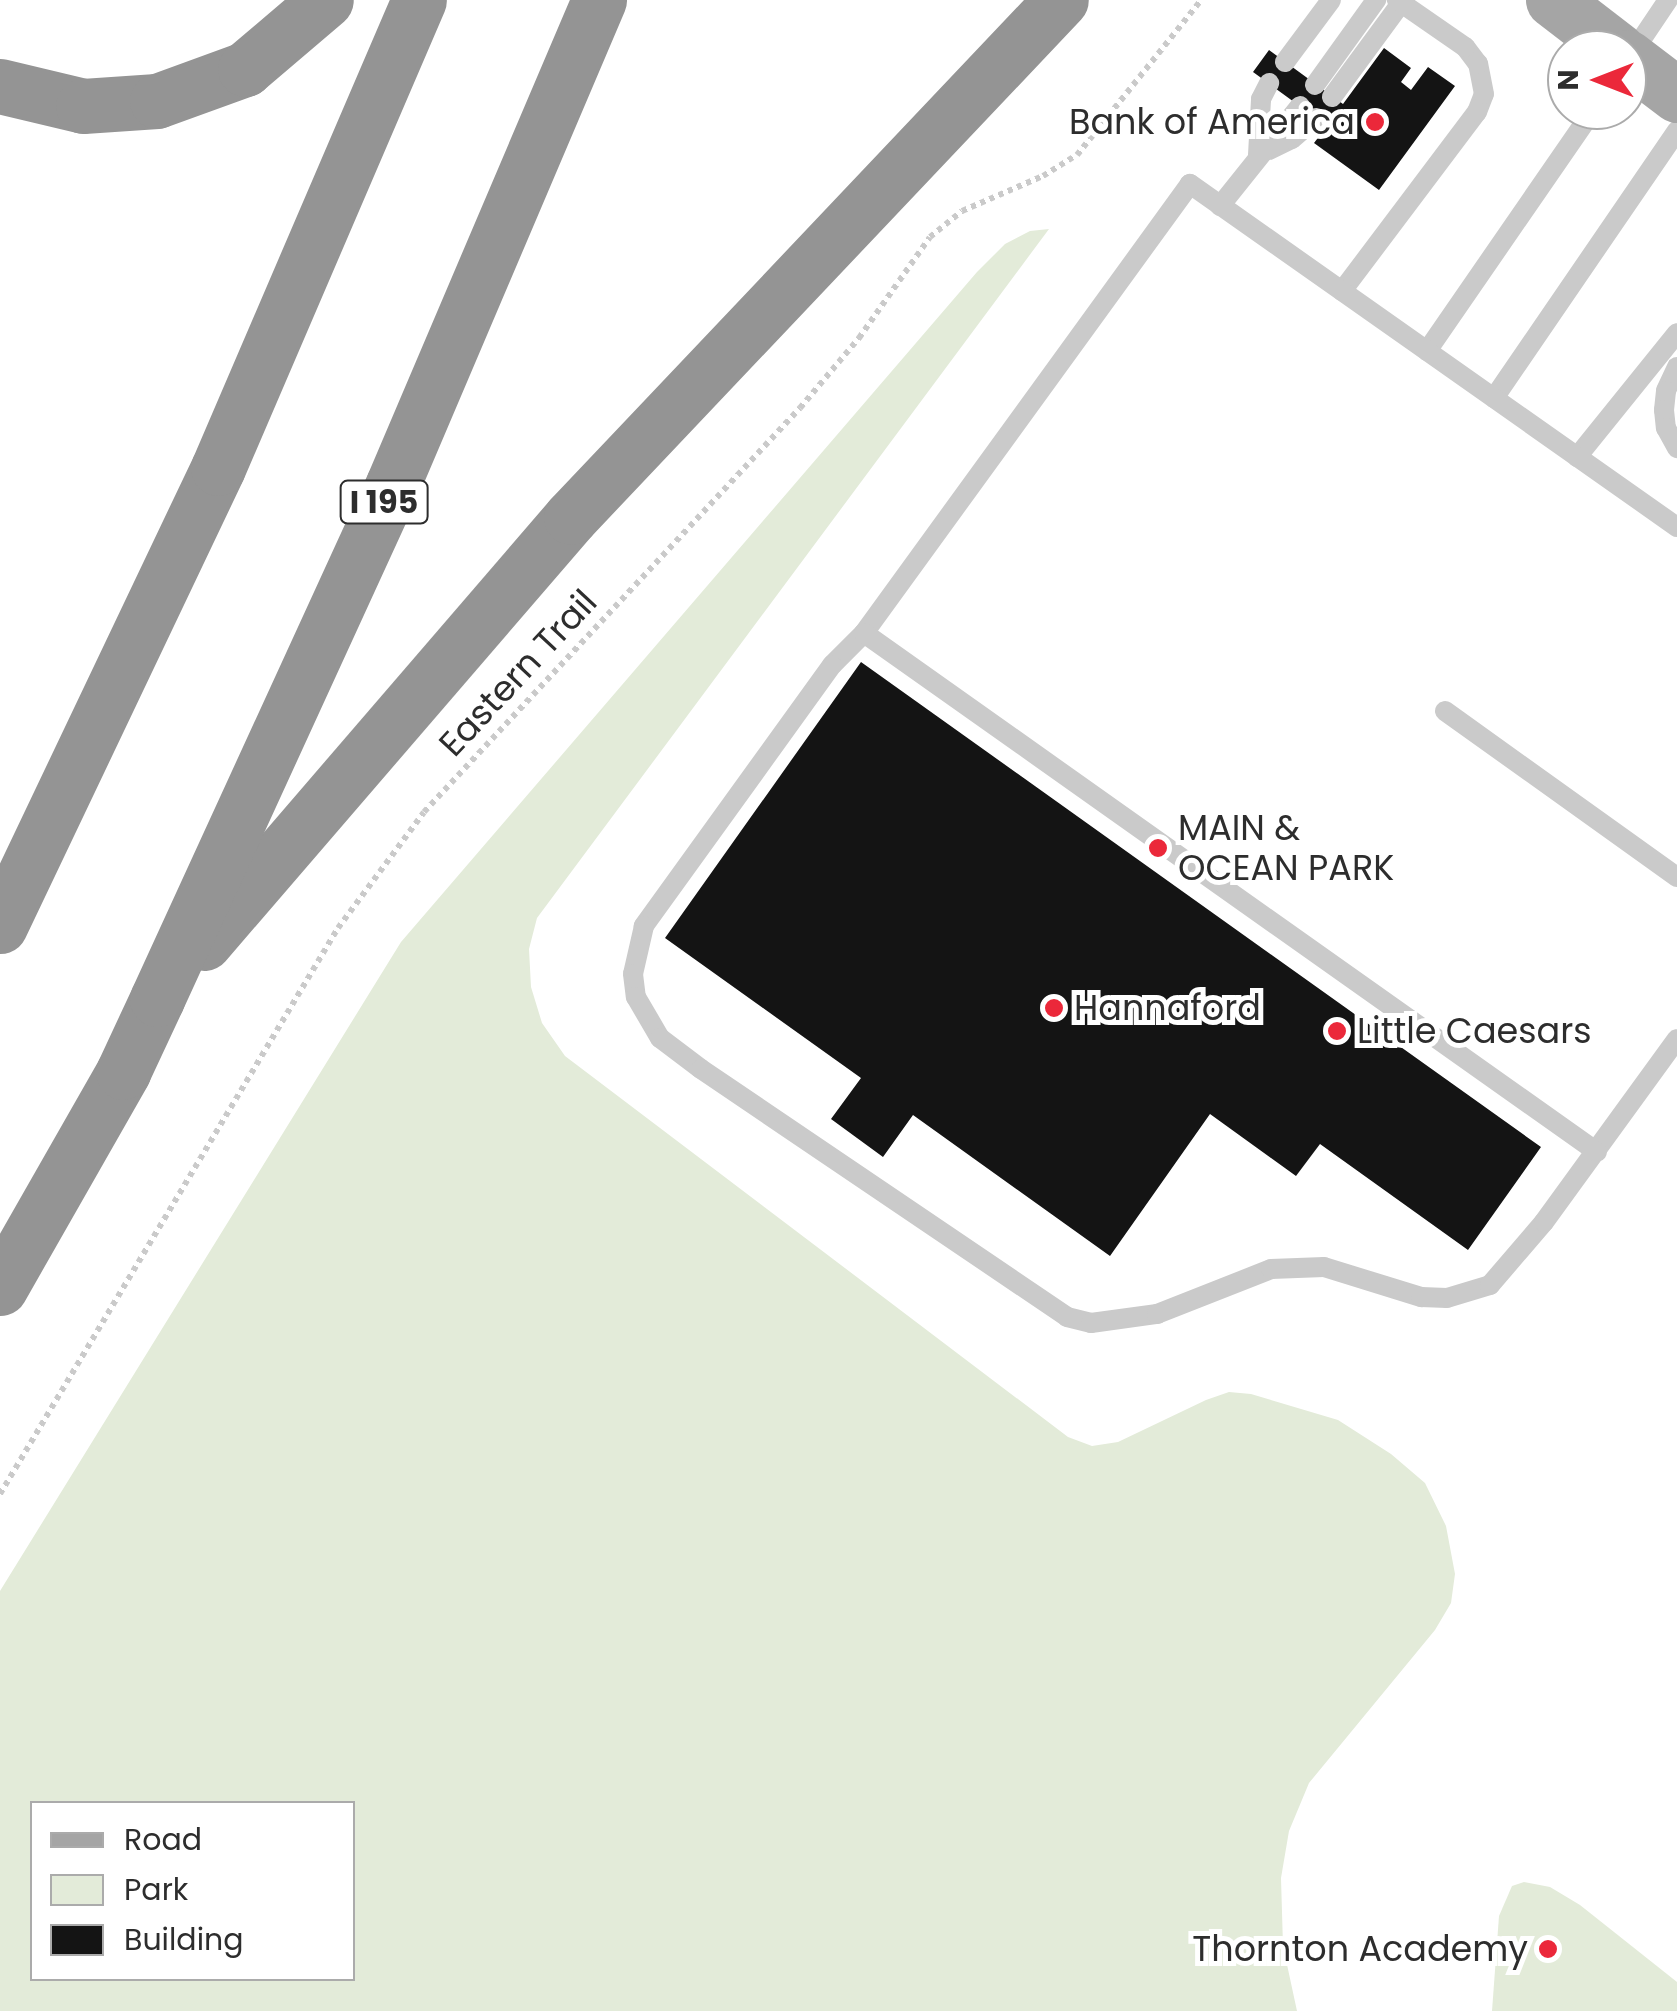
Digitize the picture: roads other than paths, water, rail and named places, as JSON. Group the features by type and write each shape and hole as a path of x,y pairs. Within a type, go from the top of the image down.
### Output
{"highway":[{"path":"0,86 83,106 157,100 244,68 326,0"},
{"path":"0,926 218,468 419,0"},
{"name":"I 195","path":"0,1288 123,1072 157,999 393,484 599,0"},
{"path":"157,999 321,802 571,517 1061,0"}],"main road":[{"path":"1553,0 1591,30"},
{"path":"1647,73 1677,95"}],"lane":[{"path":"1284,62 1331,0"},
{"path":"1342,291 1477,112 1484,94 1478,64 1464,47 1399,2 1323,91 1376,0"},
{"path":"1645,30 1668,0"},
{"path":"1258,155 1261,98 1268,83"},
{"path":"1220,206 1258,155 1308,112"},
{"path":"1427,351 1579,130"},
{"path":"1494,398 1677,131"},
{"path":"1677,527 1190,184 864,633 832,665 644,926 635,952 636,996 660,1038 1039,1298 1067,1316 1091,1323 1157,1314 1271,1269 1324,1267 1421,1297 1468,1293 1490,1285 1597,1152 1677,1039"},
{"path":"1578,457 1677,333"},
{"path":"1677,367 1666,392 1664,410 1666,428 1677,448"},
{"path":"864,633 1597,1152"},
{"path":"1445,712 1677,877"}],"place":[{"name":"Bank of America","path":"1375,122"},
{"name":"MAIN & OCEAN PARK","path":"1158,848"},
{"name":"Hannaford","path":"1054,1008"},
{"name":"Little Caesars","path":"1337,1031"},
{"name":"Thornton Academy","path":"1548,1949"}]}
